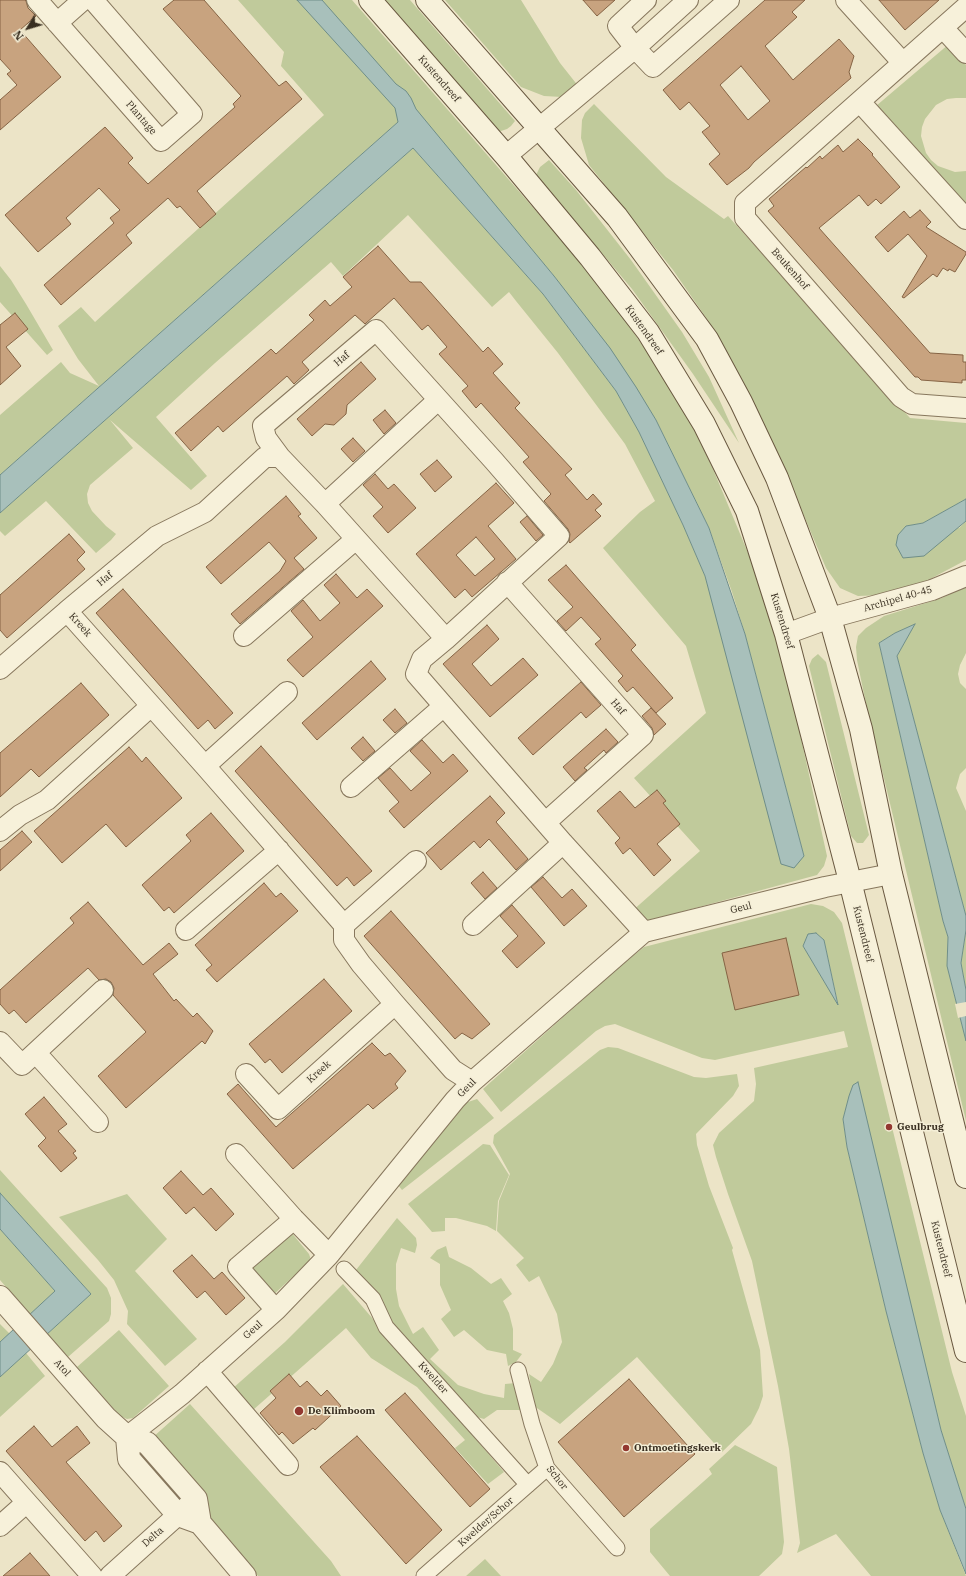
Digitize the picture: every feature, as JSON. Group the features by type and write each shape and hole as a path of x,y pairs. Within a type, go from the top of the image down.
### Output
{"main road":[{"name":"Kustendreef","path":"370,0 506,156 590,257 648,332 704,424 748,511 786,634 850,881 966,1351"},
{"path":"427,0 617,217 707,339 742,402 777,478 830,618 861,729 891,874 966,1177"},
{"name":"Atol","path":"0,1297 106,1418 127,1437 147,1443 196,1499"},
{"path":"127,1437 128,1459 178,1515 200,1523 245,1576"},
{"path":"196,1499 200,1523"}],"street":[{"name":"Plantage","path":"37,0 161,141 192,114 93,0"},
{"path":"57,23 83,0"},
{"path":"646,0 618,26 635,48 653,67 729,0"},
{"path":"506,156 635,48 688,0"},
{"path":"846,0 903,63"},
{"name":"Beukenhof","path":"966,7 744,203 745,218 901,397 912,404 966,408"},
{"path":"943,28 966,53"},
{"path":"860,102 966,219"},
{"name":"Haf","path":"446,639 325,504 280,457 266,438 263,426 376,330 494,461 559,536 446,639 422,659 416,674 563,843 644,932"},
{"path":"325,504 438,400"},
{"name":"Haf","path":"67,611 157,536 204,512 265,457 280,457"},
{"path":"244,636 356,539"},
{"name":"Archipel 40-45","path":"786,634 830,618 932,590 966,576"},
{"name":"Haf","path":"507,582 643,735 546,822"},
{"name":"Kreek","path":"0,669 67,611 344,925"},
{"path":"205,766 287,692"},
{"path":"0,831 20,815 47,800 151,706"},
{"path":"351,787 444,706"},
{"path":"474,925 563,843"},
{"path":"186,930 279,850"},
{"path":"416,861 344,925 344,940 361,964 453,1070 472,1082"},
{"name":"Geul","path":"127,1437 182,1394 276,1310 329,1255 455,1100 472,1082 644,932 850,881 891,874"},
{"path":"0,1042 22,1065 103,990"},
{"name":"Kreek","path":"246,1074 278,1109 395,1004"},
{"path":"36,1053 98,1122"},
{"path":"236,1154 294,1219 329,1255"},
{"path":"276,1310 238,1267 294,1219"},
{"name":"Kwelder","path":"344,1268 373,1299 386,1327 528,1485"},
{"name":"Schor","path":"518,1370 532,1424 547,1468 617,1548"},
{"path":"207,1371 288,1464"},
{"name":"Kwelder/Schor","path":"424,1576 547,1468"},
{"path":"0,1472 92,1576"},
{"name":"Delta","path":"110,1576 196,1499"},
{"path":"0,1526 26,1503"}],"green space":[{"path":"238,0 352,0 578,259 612,302 648,353 694,429 713,469 756,572 775,631 795,711 827,856 824,866 817,875 640,923 631,912 700,851 634,778 706,713 686,646 603,548 640,512 655,501 625,444 558,353 509,292 492,307 408,215 343,276 331,262 215,363 156,417 207,476 191,490 110,420 133,448 90,485 87,494 88,503 92,511 116,534 111,540 96,553 46,501 5,536 0,531 0,513 413,148 543,294 616,391 639,432 683,525 705,576 804,856 745,634 732,592 709,528 656,420 554,276 499,211 398,122 0,475 0,415 61,362 70,373 99,386 78,359 58,326 81,307 95,322 324,115 281,66 284,52"},
{"path":"382,0 410,0 515,121 511,126 498,132"},
{"path":"445,0 521,0 560,63 579,87 562,97 544,96 521,87"},
{"path":"949,44 966,65 966,98 947,99 936,105 925,119 921,136 926,153 938,166 955,172 966,171 966,211 876,106"},
{"path":"594,104 666,177 724,219 728,216 910,418 966,423 966,499 923,523 906,526 959,528 966,521 966,560 917,586 885,595 858,596 840,588 826,568 774,445 733,364 707,319 673,270 589,165 581,138 582,120 585,113"},
{"path":"549,160 576,190 631,260 682,332 709,377 739,443 693,374 632,289 536,175 540,167"},
{"path":"0,266 11,280 53,350 47,355 0,302"},
{"path":"966,586 966,653 960,665 958,674 960,683 966,689 966,768 960,774 956,788 966,811 966,916 897,656 914,625 895,633 879,643 943,921 948,937 947,966 966,1041 966,1121 865,699 857,660 856,647 858,636 866,628 884,616 942,598"},
{"path":"818,654 826,662 869,835 863,843 857,843 851,836 809,666 812,659"},
{"path":"811,904 823,906 834,912 842,923 952,1372 966,1416 966,1509 941,1430 853,1085 843,1119 847,1147 886,1311 923,1453 940,1510 966,1576 871,1576 836,1534 797,1553 800,1543 789,1449 778,1386 752,1261 728,1194 713,1145 719,1133 754,1101 756,1084 754,1068 848,1047 844,1031 715,1060 702,1058 615,1024 605,1026 596,1031 501,1112 483,1089 618,968 644,947","holes":["816,933 824,940 838,1004 803,946 809,934"]},
{"path":"966,930 966,990 961,963"},
{"path":"608,1047 618,1048 694,1077 706,1078 737,1074 739,1086 733,1096 696,1134 697,1145 709,1186 733,1248 732,1250 760,1350 763,1396 751,1424 722,1452 637,1357 560,1424 534,1406 529,1374 541,1382 553,1364 562,1342 557,1314 539,1276 529,1282 516,1265 524,1258 497,1231 499,1201 510,1174 493,1143 494,1135 600,1050"},
{"path":"477,1099 494,1118 402,1190 398,1185 465,1103"},
{"path":"483,1144 490,1145 509,1175 498,1201 496,1231 487,1226 456,1218 445,1218 445,1231 432,1232 408,1204"},
{"path":"0,1170 107,1288 111,1298 111,1314 109,1321 68,1357 47,1334 91,1294 0,1193"},
{"path":"127,1194 167,1239 135,1271 197,1339 165,1366 127,1324 128,1311 114,1280 59,1217"},
{"path":"397,1218 416,1238 417,1245 415,1253 401,1248 396,1264 396,1289 399,1306 413,1334 423,1327 439,1350 430,1359 458,1385 484,1394 504,1398 505,1384 516,1383 520,1410 497,1410 484,1419 477,1417 391,1322 356,1270"},
{"path":"286,1226 309,1254 311,1260 272,1296 245,1271"},
{"path":"0,1229 55,1291 30,1315 0,1280"},
{"path":"446,1246 449,1257 471,1268 491,1284 501,1278 512,1294 503,1301 509,1313 513,1329 513,1350 522,1354 516,1362 508,1366 506,1354 487,1350 464,1330 454,1337 441,1319 451,1310 440,1285 440,1264 430,1258 437,1250"},
{"path":"343,1284 504,1472 488,1484 455,1448 465,1440 417,1387 371,1358 346,1328 253,1410 232,1389 285,1342"},
{"path":"0,1324 10,1334 0,1342"},
{"path":"119,1330 169,1386 133,1418 127,1419 120,1416 77,1367"},
{"path":"26,1353 45,1376 0,1417 0,1377"},
{"path":"190,1404 331,1561 341,1576 258,1576 211,1521 152,1438"},
{"path":"735,1445 777,1467 784,1542 782,1554 759,1576 670,1576 650,1552 650,1529 712,1474 709,1469"},
{"path":"485,1559 501,1576 466,1576"}],"water":[{"path":"297,0 322,0 396,84 406,91 416,109 554,276 610,348 656,420 709,528 745,634 804,856 794,868 781,864 705,576 683,525 639,432 616,391 543,294 413,148 0,513 0,475 398,122 395,108"},
{"path":"966,499 966,521 924,556 903,558 896,545 898,535 906,526 923,523"},
{"path":"915,624 897,656 966,916 966,930 961,963 966,990 966,1041 947,966 948,937 943,921 879,643 895,633"},
{"path":"816,933 824,940 838,1005 803,946 808,934"},
{"path":"858,1082 941,1430 966,1509 966,1574 940,1510 923,1453 886,1311 847,1147 843,1119 853,1085"},
{"path":"0,1193 91,1294 0,1377 0,1342 55,1291 0,1229"}],"pier":[{"path":"966,1002 966,1016 958,1018 955,1004"}],"building":[{"path":"0,0 26,1 28,8 36,16 20,30 61,77 0,130 0,100 17,85 7,74 11,71 0,59"},
{"path":"174,0 204,0 279,86 286,81 302,99 197,191 216,214 200,228 180,206 177,208 168,198 126,235 132,243 61,305 44,285 114,223 110,218 120,210 99,188 66,218 71,224 38,252 5,215 105,127 133,158 128,163 148,184 235,107 233,104 241,96 163,9"},
{"path":"583,0 615,0 597,16"},
{"path":"765,0 805,0 792,12 797,17 765,46 793,80 839,39 854,56 849,72 851,78 749,168 727,185 709,164 720,154 702,132 710,126 689,102 680,110 663,90","holes":["741,66 770,101 748,120 720,85"]},
{"path":"879,0 939,0 905,30"},
{"path":"858,139 873,154 872,155 900,187 881,204 876,199 868,206 859,195 819,228 930,353 963,355 963,362 966,362 966,380 962,380 962,383 921,380 918,377 915,377 768,211 774,206 769,199 806,167 807,168 820,156 822,159 838,145 843,152"},
{"path":"920,210 931,222 926,227 966,252 966,254 955,272 949,269 948,271 943,268 937,277 933,274 904,298 902,297 927,256 908,234 888,252 875,237 904,211 910,218"},
{"path":"378,246 410,282 421,282 483,352 488,347 503,364 493,373 520,403 515,408 572,469 565,475 587,500 593,494 602,504 595,510 601,516 570,543 570,534 568,529 544,501 551,494 523,462 529,457 481,403 476,408 462,391 468,386 439,354 447,347 428,325 422,330 394,298 365,324 355,315 302,362 309,370 294,384 287,376 223,432 218,426 191,451 175,433 271,349 276,354 314,320 309,315 325,300 330,306 352,287 343,277"},
{"path":"15,313 28,329 6,347 21,366 0,385 0,325"},
{"path":"361,362 376,379 347,405 346,414 334,425 325,424 312,436 297,419"},
{"path":"385,410 396,423 384,434 373,420"},
{"path":"353,438 365,451 353,462 341,449"},
{"path":"437,460 452,477 435,492 420,474"},
{"path":"375,474 388,489 394,484 416,508 388,533 373,516 383,507 363,485"},
{"path":"496,483 514,503 488,526 516,559 472,597 465,589 455,598 416,554","holes":["476,537 495,559 475,576 456,555"]},
{"path":"286,496 301,514 298,516 317,538 294,558 304,569 240,624 231,614 280,571 286,561 269,542 221,584 206,567"},
{"path":"527,516 543,535 536,541 520,522"},
{"path":"69,534 85,552 77,560 85,569 7,638 0,630 0,595"},
{"path":"566,565 636,645 631,650 673,698 656,713 633,687 627,692 618,681 623,676 595,644 601,639 581,617 566,631 557,621 573,607 548,580"},
{"path":"336,574 357,598 367,589 383,606 303,677 287,660 313,637 291,611 303,600 320,621 340,603 324,585"},
{"path":"123,589 233,713 215,729 208,720 198,729 96,613"},
{"path":"487,625 499,639 472,664 491,686 523,658 538,675 490,717 443,664"},
{"path":"371,661 386,679 317,740 302,723"},
{"path":"581,682 601,705 586,718 581,712 533,755 518,738"},
{"path":"81,683 109,715 39,777 31,769 0,797 0,753"},
{"path":"651,708 666,724 654,735 652,728 642,716"},
{"path":"395,709 407,723 395,733 383,720"},
{"path":"606,729 618,742 606,753 604,750 584,768 587,770 575,781 563,767"},
{"path":"363,737 375,751 363,761 351,748"},
{"path":"422,740 443,763 453,754 468,771 404,828 389,811 399,802 378,778 390,768 411,791 431,773 410,751"},
{"path":"261,746 372,871 354,886 347,877 337,886 235,771"},
{"path":"129,747 142,762 146,757 182,798 126,847 106,824 62,863 34,831"},
{"path":"657,790 666,801 663,803 680,824 657,844 671,860 654,876 630,848 623,854 615,843 620,838 597,811 620,791 635,808"},
{"path":"490,796 505,813 496,822 528,859 516,870 489,839 480,848 474,841 441,870 426,853"},
{"path":"211,813 244,851 174,913 169,907 164,911 142,885 191,841 186,835"},
{"path":"22,831 32,842 0,871 0,850"},
{"path":"483,872 497,888 485,899 471,883"},
{"path":"543,877 562,898 572,889 587,906 564,926 531,887"},
{"path":"264,883 276,897 281,893 298,911 217,982 206,970 212,965 195,945"},
{"path":"88,902 143,965 169,943 178,954 153,974 174,1001 176,999 193,1017 197,1013 213,1031 205,1044 202,1041 126,1108 98,1076 146,1032 113,995 114,988 111,982 106,979 99,980 88,968 26,1023 14,1010 9,1014 0,1004 0,990 74,923 70,918"},
{"path":"512,905 545,943 517,968 502,951 518,936 500,916"},
{"path":"391,911 490,1024 472,1039 462,1033 455,1039 364,936"},
{"path":"786,938 799,995 735,1010 722,953"},
{"path":"324,979 352,1011 282,1073 270,1059 265,1063 249,1044"},
{"path":"372,1043 385,1056 390,1053 406,1071 395,1084 398,1088 373,1109 368,1104 293,1169 227,1094 238,1084 276,1127"},
{"path":"44,1097 67,1124 58,1131 76,1151 73,1153 77,1158 61,1172 38,1146 46,1138 25,1114"},
{"path":"181,1171 203,1195 211,1188 234,1214 216,1231 194,1207 186,1214 163,1188"},
{"path":"192,1255 214,1279 222,1272 245,1298 226,1315 205,1291 197,1298 173,1271"},
{"name":"De Klimboom","path":"289,1374 300,1387 307,1381 321,1396 327,1390 341,1406 315,1430 313,1428 293,1444 282,1432 279,1435 260,1413 276,1398 270,1391"},
{"name":"Ontmoetingskerk","path":"629,1379 695,1454 624,1517 558,1442"},
{"path":"405,1393 490,1489 470,1507 385,1410"},
{"path":"34,1426 52,1447 77,1426 90,1443 66,1462 122,1526 104,1542 96,1531 85,1541 6,1451"},
{"path":"357,1436 442,1530 406,1564 320,1467"},
{"path":"30,1553 50,1576 3,1576 22,1560"}],"place":[{"name":"Geulbrug","path":"889,1127"},
{"name":"De Klimboom","path":"299,1411"},
{"name":"Ontmoetingskerk","path":"626,1448"}]}
